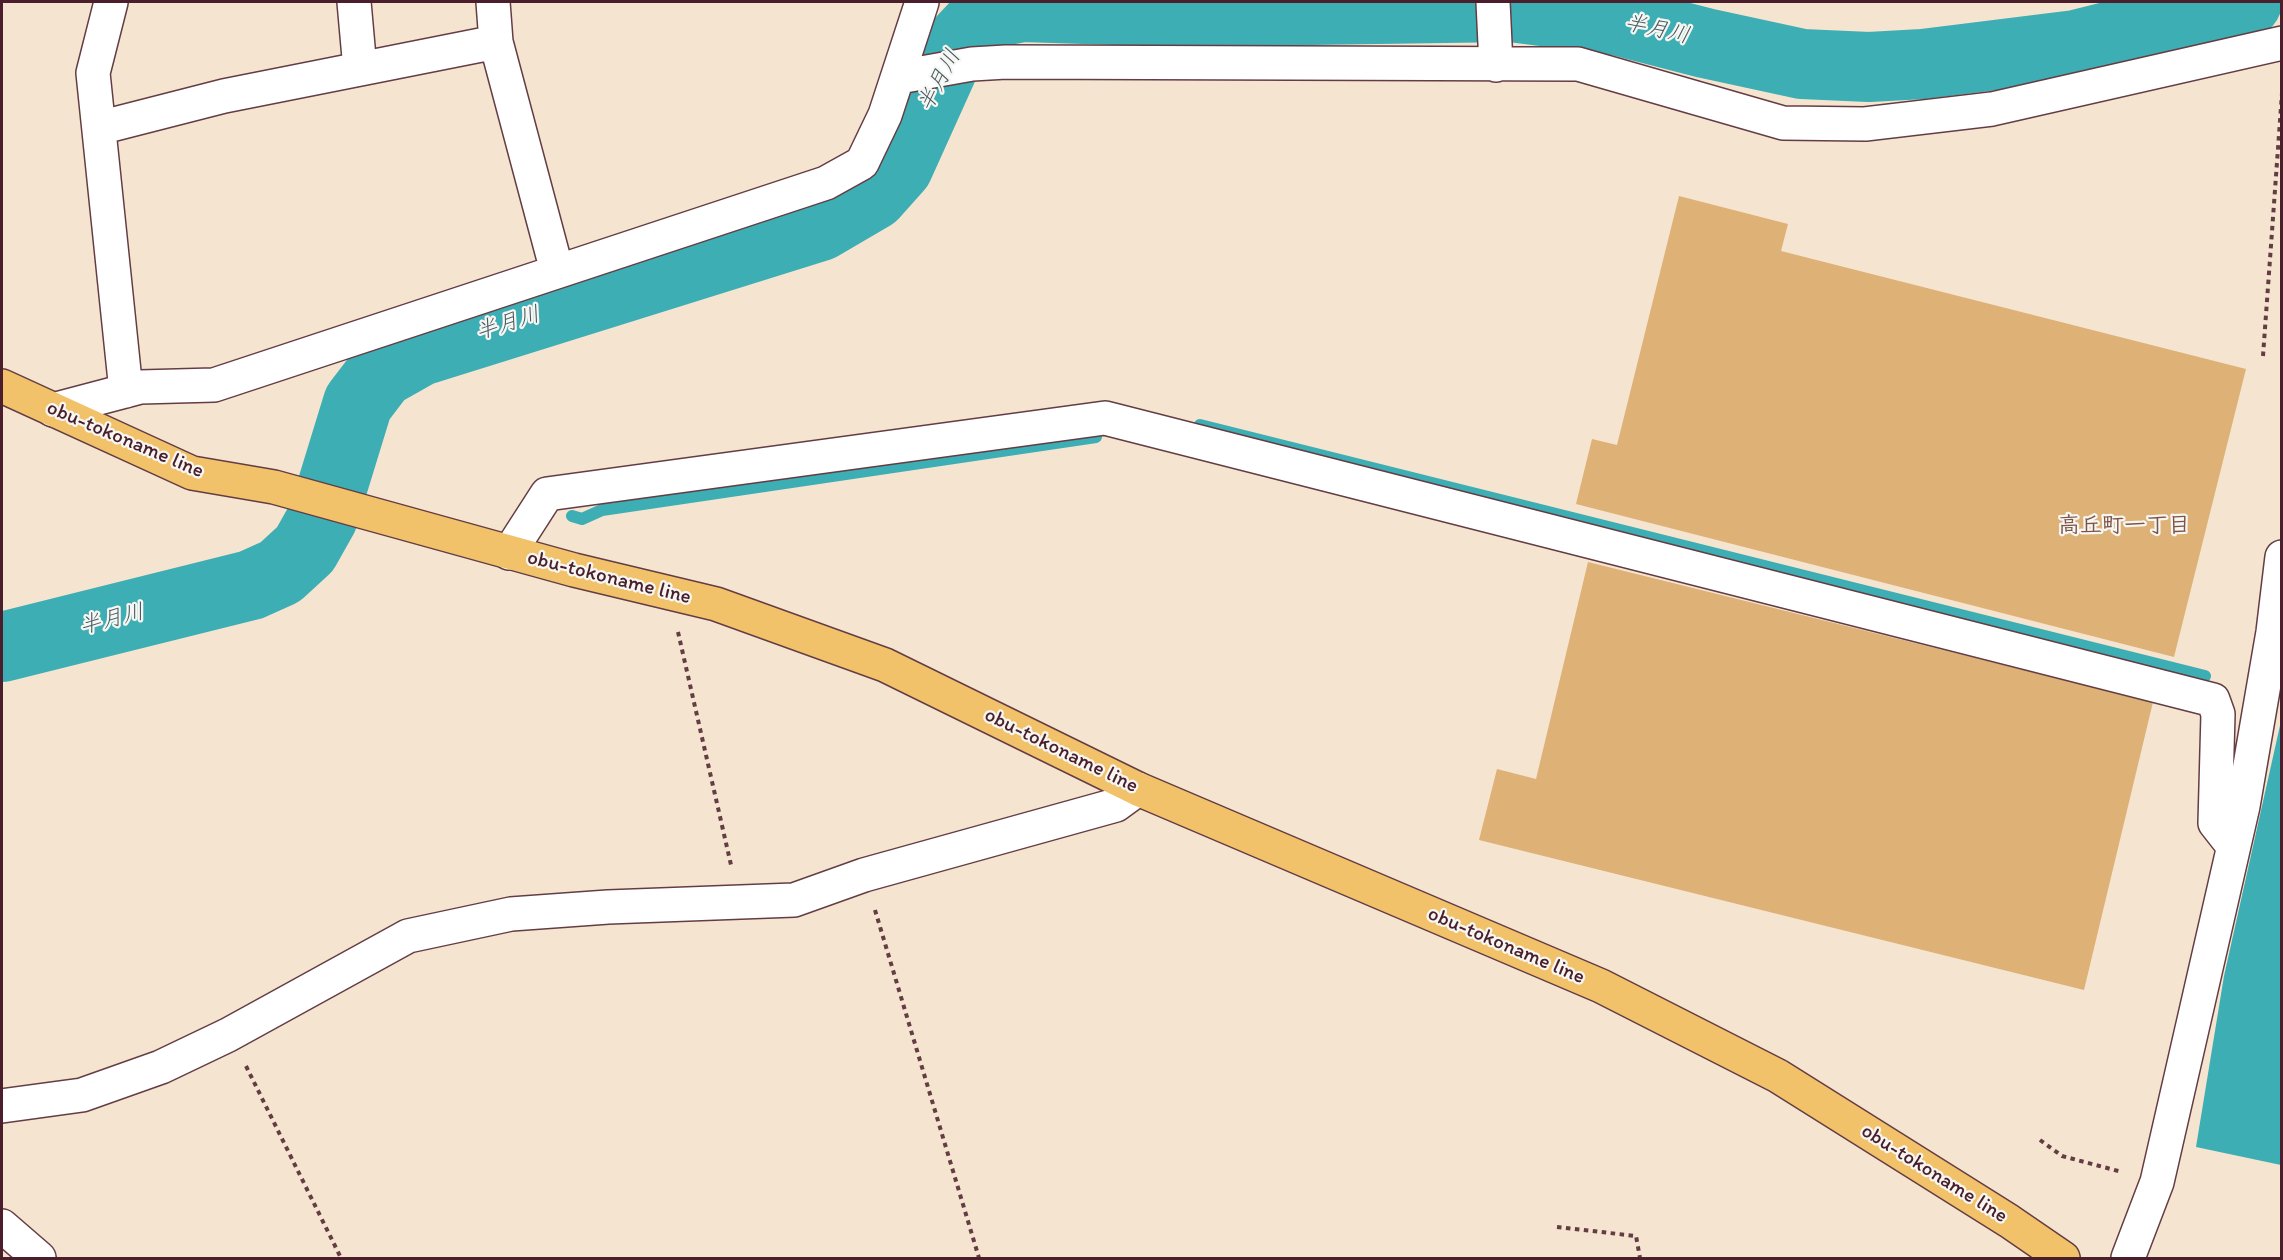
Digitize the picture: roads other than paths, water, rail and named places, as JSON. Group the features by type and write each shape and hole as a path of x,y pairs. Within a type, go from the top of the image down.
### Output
{"main road":[{"name":"obu-tokoname line","path":"2,386 192,473 274,487 509,553 716,604 885,665 1138,789 1601,987 1778,1076 2009,1221 2063,1258"}],"street":[{"path":"111,2 93,73 126,391"},
{"path":"354,2 360,69"},
{"path":"493,2 496,42 557,271"},
{"path":"52,410 140,387 214,385 826,183 862,163 885,114 910,75 922,2"},
{"path":"1494,15 1496,65"},
{"path":"99,128 224,96 496,42"},
{"path":"910,75 972,64 1578,64 1783,123 1865,124 1992,109 2282,43"},
{"path":"509,553 547,494 1105,418 2213,700 2218,714 2215,823 2232,846"},
{"path":"2128,1258 2157,1182 2232,846 2243,806 2267,667 2282,557"},
{"path":"2,1106 82,1095 161,1067 228,1035 408,936 511,914 608,906 739,904 794,900 864,875 1116,805 1138,789"},
{"path":"2,1226 39,1258"}],"water":[{"path":"2281,721 2282,1165 2196,1147 2224,976"}],"waterway":[{"name":"半月川","path":"1343,2 1344,10"},
{"name":"半月川","path":"2,647 251,585 280,572 305,549 323,517 358,403 381,373 420,351 820,226 873,195 898,167 949,54 987,14 1023,7 1177,12 1511,7 1620,21 1705,43 1802,64 1869,67 1923,64 2076,45 2247,2"},
{"path":"1200,425 2205,676"},
{"path":"572,516 582,519 602,510 1096,437"}],"district":[{"name":"高丘町一丁目","path":"2124,526"}]}
